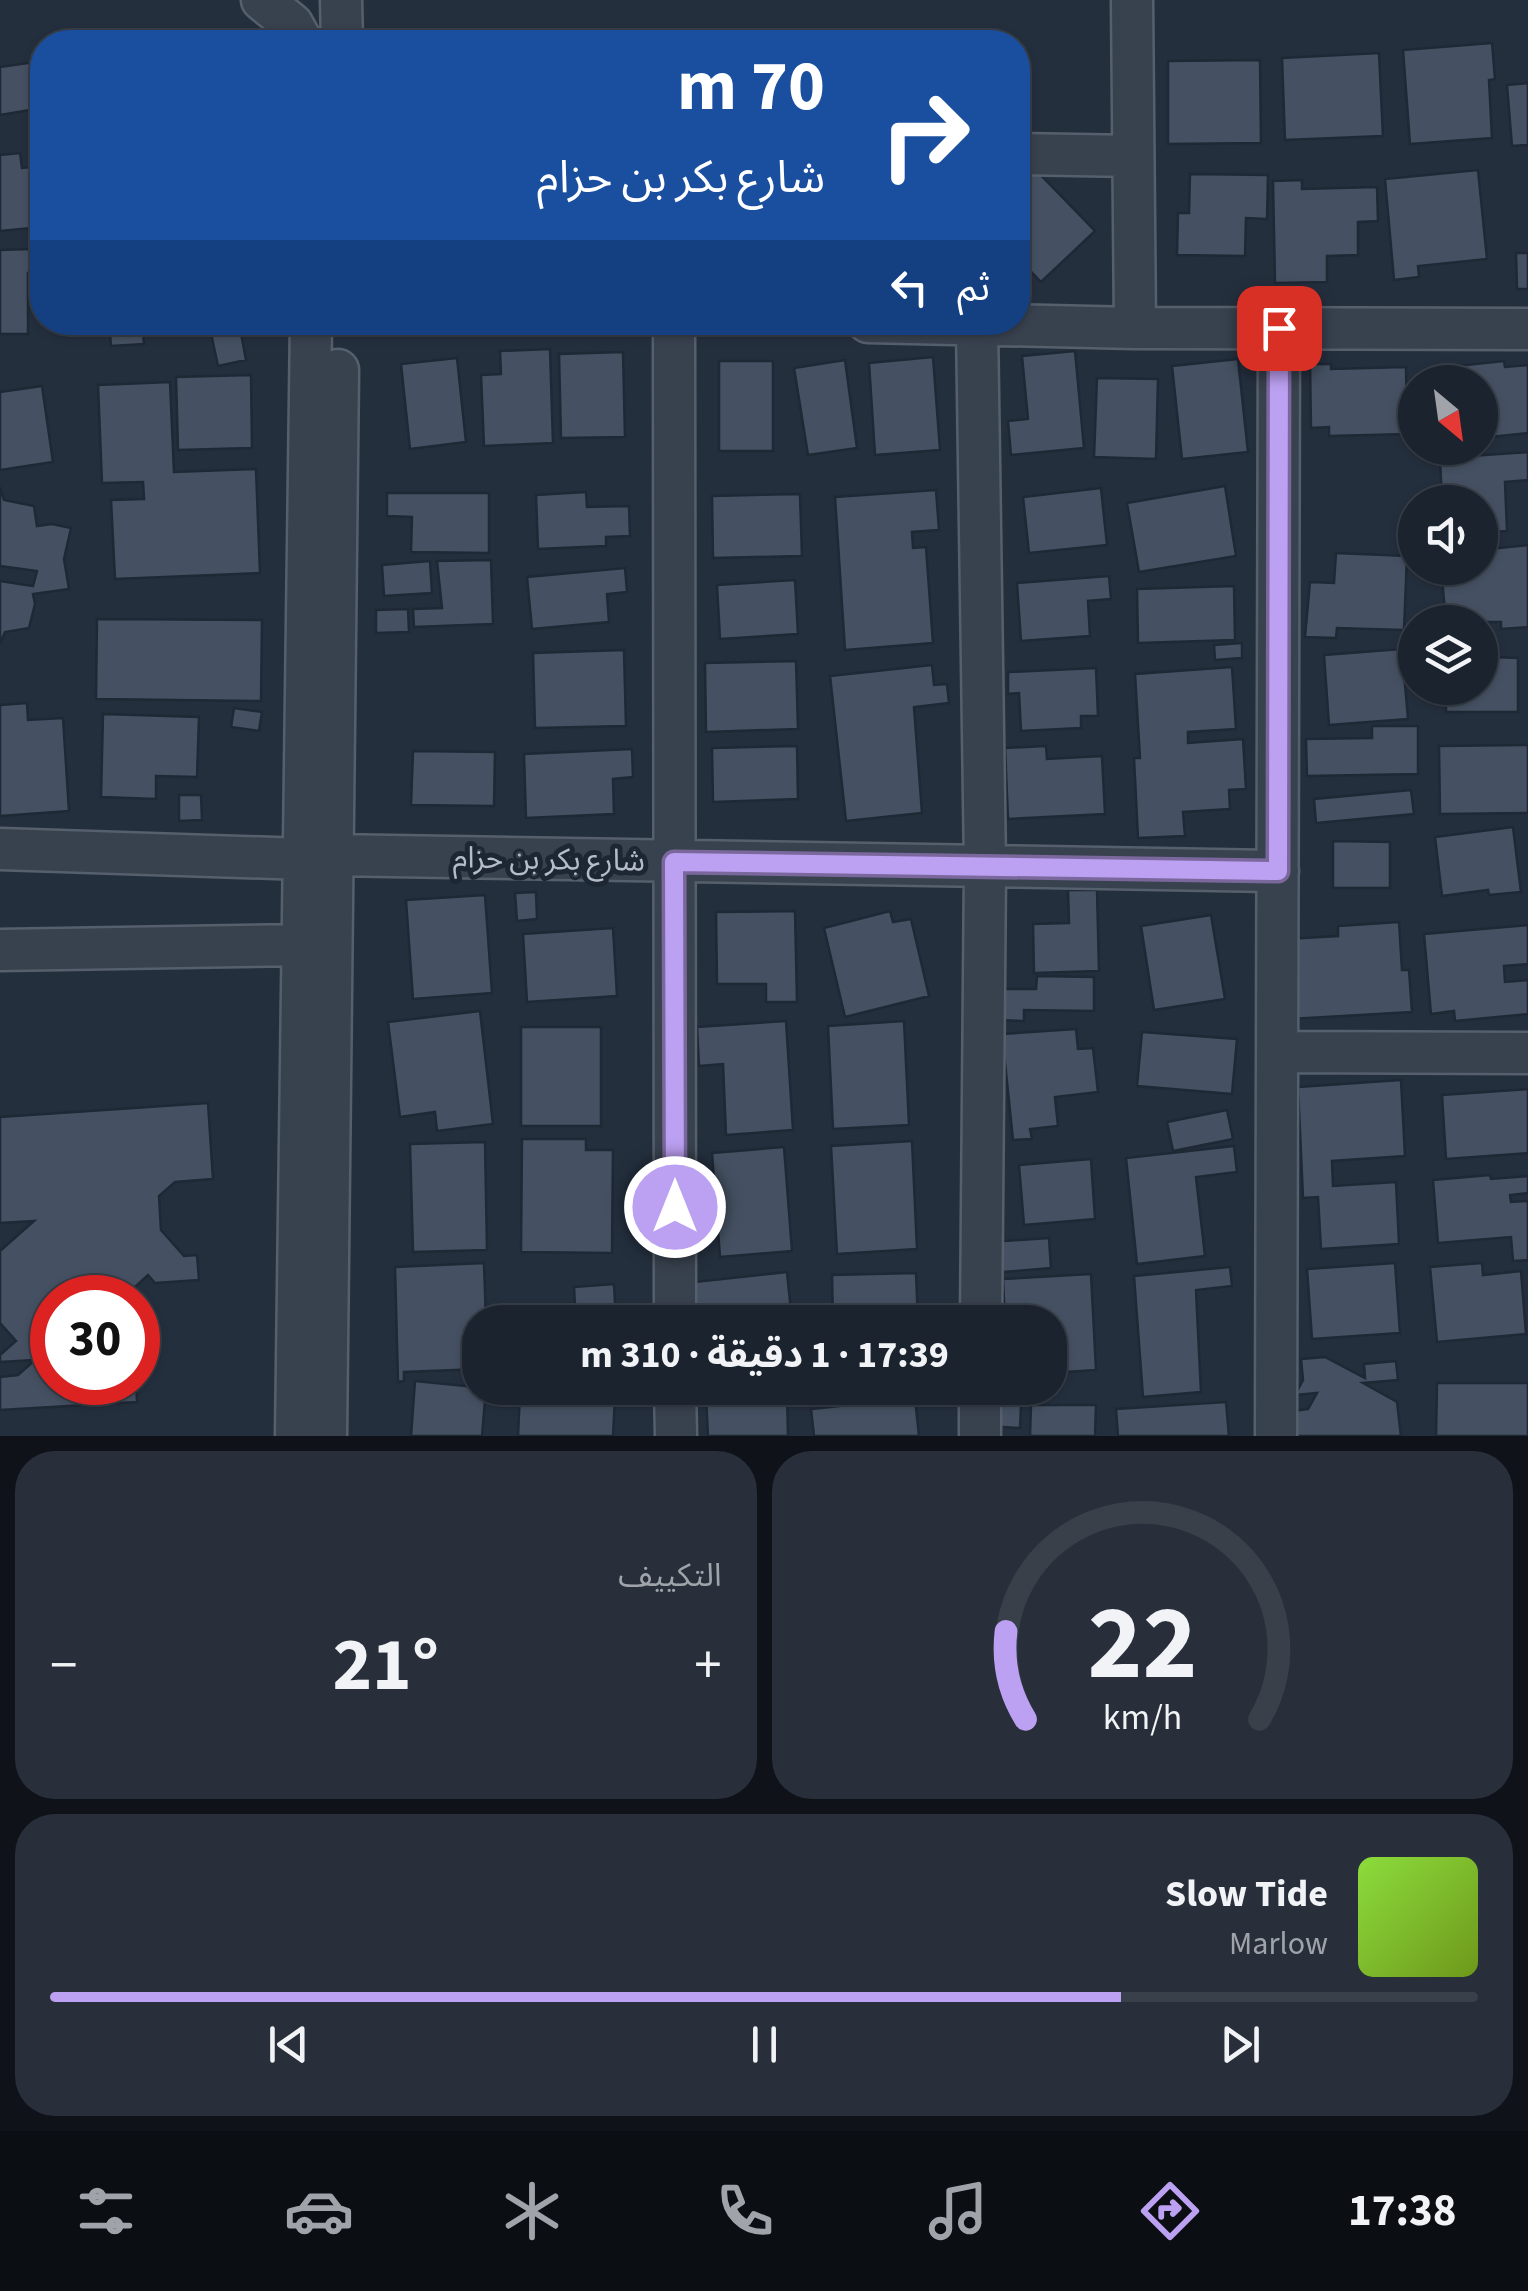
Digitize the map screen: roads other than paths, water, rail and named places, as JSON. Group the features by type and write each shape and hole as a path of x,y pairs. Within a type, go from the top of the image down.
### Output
{"street":[{"path":"262,0 295,30"},
{"path":"341,0 342,30"},
{"path":"1132,0 1135,328"},
{"path":"1030,154 1133,156"},
{"path":"1030,325 1528,329"},
{"path":"1276,1436 1279,328"},
{"path":"310,335 326,1436"},
{"path":"296,1436 302,945 318,857 338,335"},
{"path":"674,335 675,1305"},
{"path":"977,335 985,866 981,1305"},
{"name":"شارع بكر بن حزام","path":"0,849 1278,871"},
{"path":"0,950 302,945"},
{"path":"1278,1052 1528,1053"},
{"path":"676,1405 676,1436"},
{"path":"980,1405 980,1436"}]}
